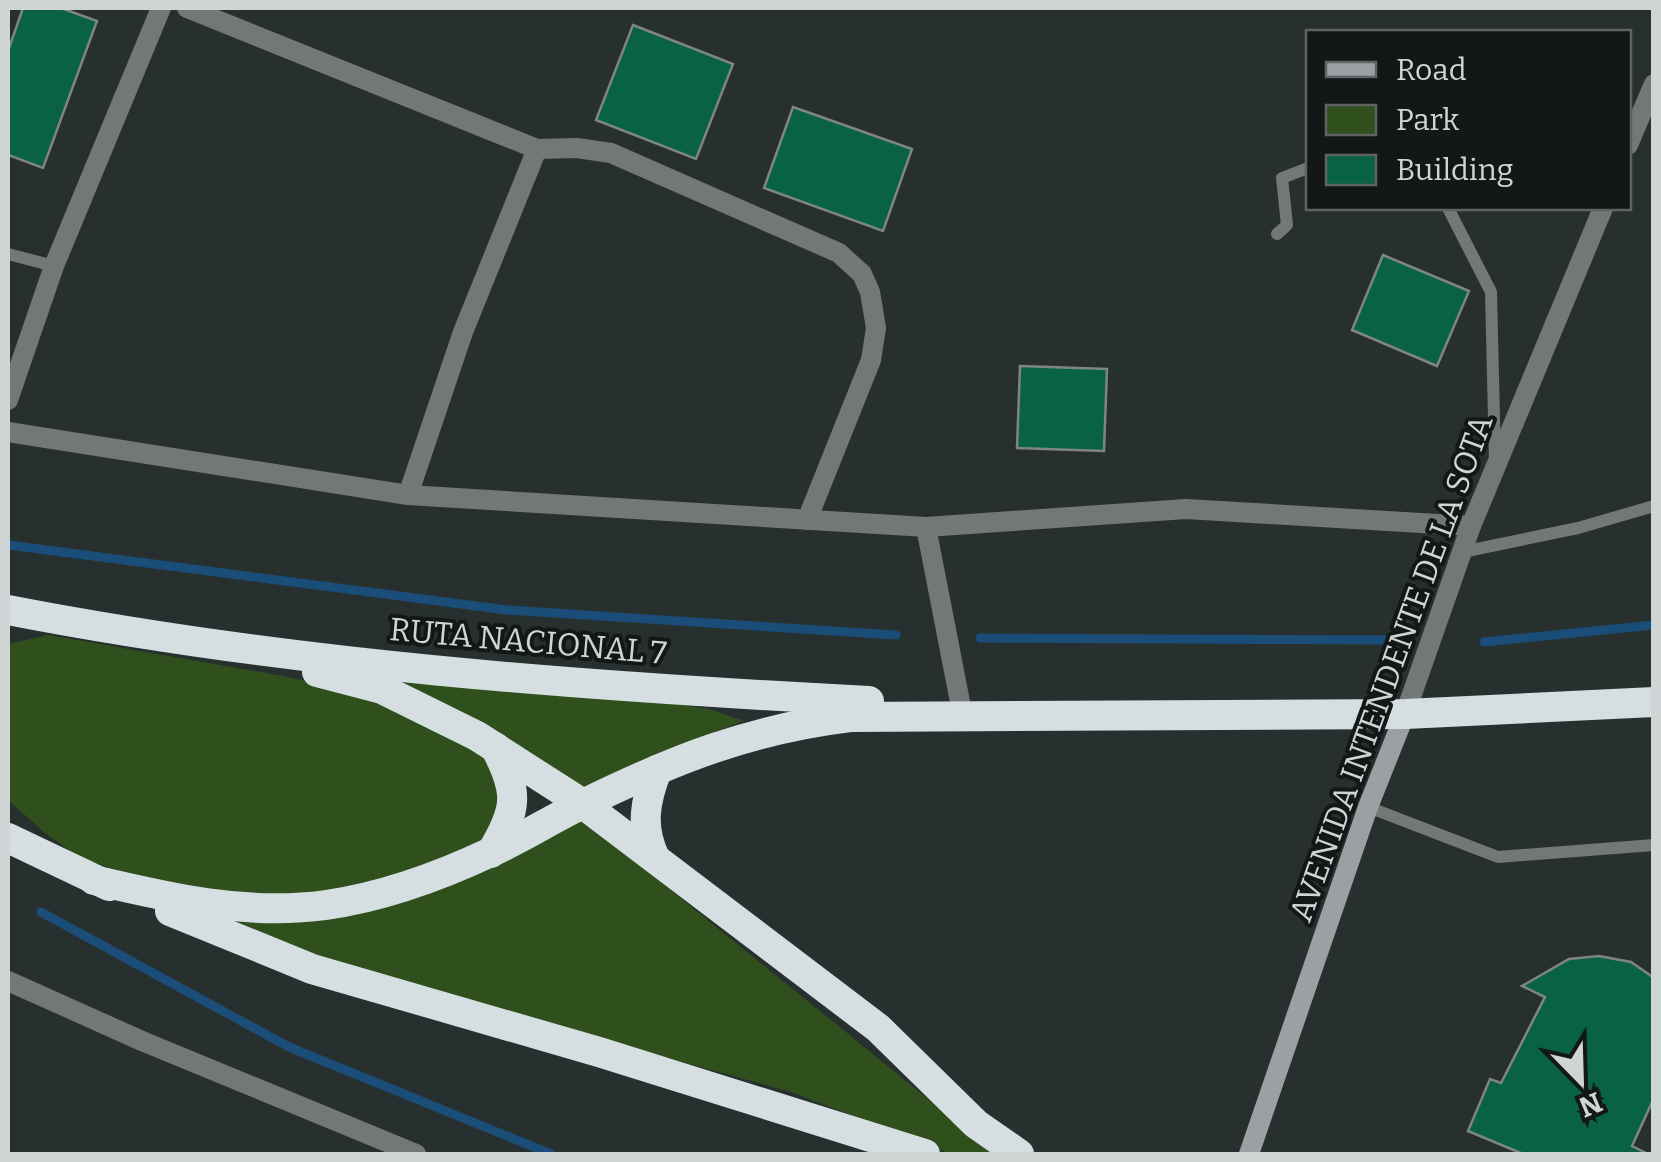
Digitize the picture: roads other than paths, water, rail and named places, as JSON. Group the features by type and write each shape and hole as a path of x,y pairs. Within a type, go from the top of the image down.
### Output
{"highway":[{"name":"RUTA NACIONAL 7","path":"17,617 370,662 720,693 1046,715"},
{"path":"148,636 289,664 382,689 495,747 656,858 878,1028 976,1124 1019,1154"},
{"name":"RUTA NACIONAL 7","path":"94,880 187,902 242,908 325,905 397,889 491,852 582,804 719,744 798,724 850,718 1405,714 1654,702"},
{"path":"491,852 508,827 514,786 495,747"},
{"path":"656,858 646,840 645,820 646,798 657,770"},
{"path":"9,835 94,880 312,970 599,1052 925,1154"}],"street":[{"path":"8,400 54,266 161,8"},
{"path":"187,8 537,148 577,148 612,154 839,252 862,274 870,292 876,328 872,360 807,520"},
{"path":"1631,138 1654,84"},
{"path":"408,495 463,332 537,148"},
{"name":"AVENIDA INTENDENTE DE LA SOTA","path":"1249,1154 1368,807 1471,526 1601,210"},
{"path":"8,432 408,495 926,527 1186,509 1471,526"},
{"path":"926,527 960,708"},
{"path":"8,981 416,1154"}],"lane":[{"path":"1277,234 1287,225 1282,178 1306,169"},
{"path":"1449,210 1491,292 1495,468"},
{"path":"8,254 54,266"},
{"path":"1462,552 1578,528 1654,506"},
{"path":"1368,807 1498,857 1654,844"}],"waterway":[{"path":"8,545 507,610 896,635"},
{"path":"1484,642 1654,625"},
{"path":"980,638 1388,640"},
{"path":"41,912 289,1047 551,1154"}]}
